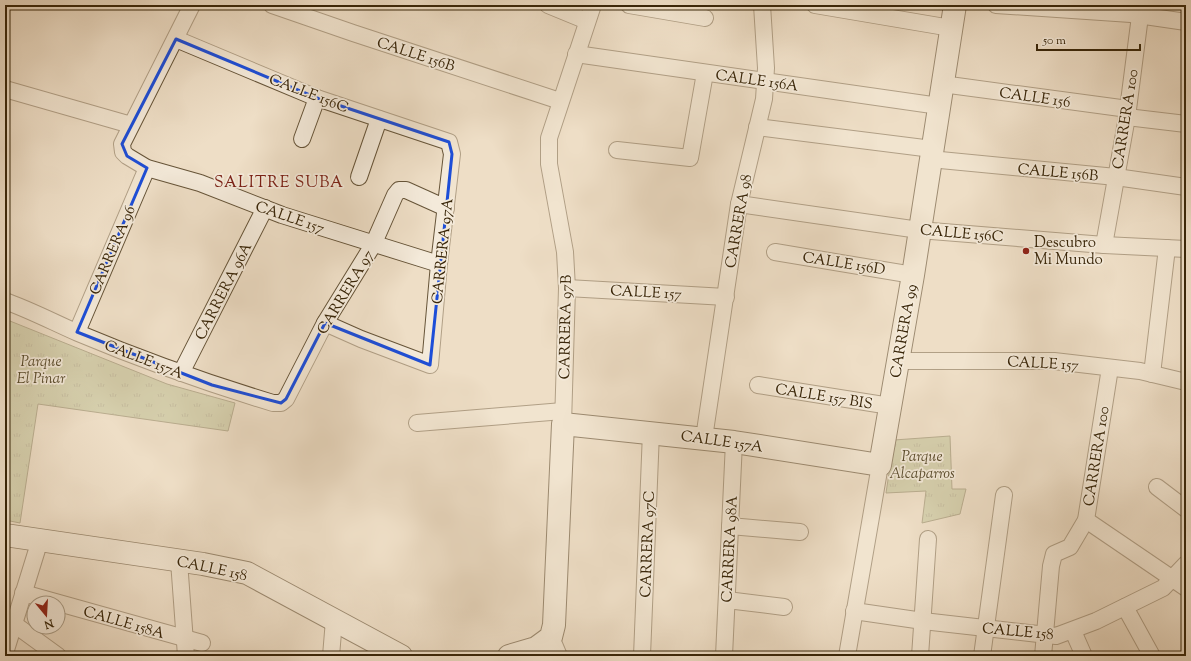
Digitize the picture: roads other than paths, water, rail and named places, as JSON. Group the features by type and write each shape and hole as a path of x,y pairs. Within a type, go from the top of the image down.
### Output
{"street":[{"path":"5,89 131,125 192,5"},
{"name":"CALLE 156B","path":"272,5 353,33 560,100"},
{"path":"548,5 587,21"},
{"name":"CARRERA 97B","path":"555,647 554,625 567,288 565,252 549,164 549,138 560,100 593,5"},
{"path":"629,5 705,18"},
{"name":"CARRERA 98","path":"704,438 739,204 764,99 766,68 762,5"},
{"path":"815,5 951,28"},
{"name":"CARRERA 99","path":"847,656 899,361 955,5"},
{"path":"996,5 1106,9 1140,16 1186,22"},
{"name":"CARRERA 100","path":"1104,245 1128,113 1140,16"},
{"name":"CALLE 156C","path":"176,39 317,98 444,140"},
{"name":"CALLE 156A","path":"576,54 939,106"},
{"path":"617,150 690,158 705,73"},
{"name":"CALLE 156","path":"942,84 1128,113 1186,124"},
{"path":"302,139 317,98"},
{"path":"358,176 379,119"},
{"name":"CALLE 157","path":"131,125 122,144 122,152 148,168 200,183 265,208 373,245 439,264"},
{"name":"CALLE 156B","path":"757,127 931,154 1186,187"},
{"name":"CARRERA 97A","path":"325,323 430,366 439,264 452,154 450,142 444,140"},
{"name":"CARRERA 96","path":"77,332 148,168"},
{"name":"CARRERA 97","path":"286,399 325,323 373,245 395,195 399,190 406,190 446,208"},
{"name":"CALLE 156C","path":"739,204 919,230 1104,245 1186,249"},
{"name":"CARRERA 96A","path":"181,373 265,208"},
{"path":"1152,374 1167,248"},
{"name":"CALLE 156D","path":"775,252 913,275"},
{"name":"CALLE 157","path":"567,288 726,297"},
{"name":"CALLE 157A","path":"5,301 30,310 77,332 212,385 273,403 281,403 286,399"},
{"name":"CALLE 157","path":"899,361 1054,361 1152,374 1186,382"},
{"name":"CARRERA 100","path":"1110,368 1086,520 1180,583"},
{"name":"CALLE 157 BIS","path":"758,385 890,406"},
{"name":"CALLE 157A","path":"417,423 563,417 651,432 734,442 880,465"},
{"name":"CARRERA 97C","path":"642,656 651,432"},
{"name":"CARRERA 98A","path":"724,656 734,442"},
{"path":"1158,487 1186,509"},
{"path":"982,656 1004,495"},
{"path":"1043,656 1051,566 1054,554 1070,546 1086,520"},
{"path":"730,526 800,532"},
{"name":"CALLE 158","path":"5,535 179,561 247,573 401,656"},
{"path":"920,656 928,539"},
{"path":"5,654 40,540"},
{"path":"179,561 186,656"},
{"name":"CALLE 158","path":"854,611 923,621 1056,636 1073,631 1163,588 1180,583 1186,564"},
{"name":"CALLE 158A","path":"23,593 185,640 202,643"},
{"path":"727,600 784,607"},
{"path":"1125,607 1152,656"},
{"path":"331,656 334,620"},
{"path":"14,624 58,656"},
{"path":"1073,631 1084,656"},
{"path":"515,655 542,645 555,647"}],"place":[{"name":"Descubro Mi Mundo","path":"1026,251"}],"district":[{"name":"SALITRE SUBA","path":"279,181"}],"park label":[{"name":"Parque El Pinar","path":"41,370"},
{"name":"Parque Alcaparros","path":"922,464"}]}
